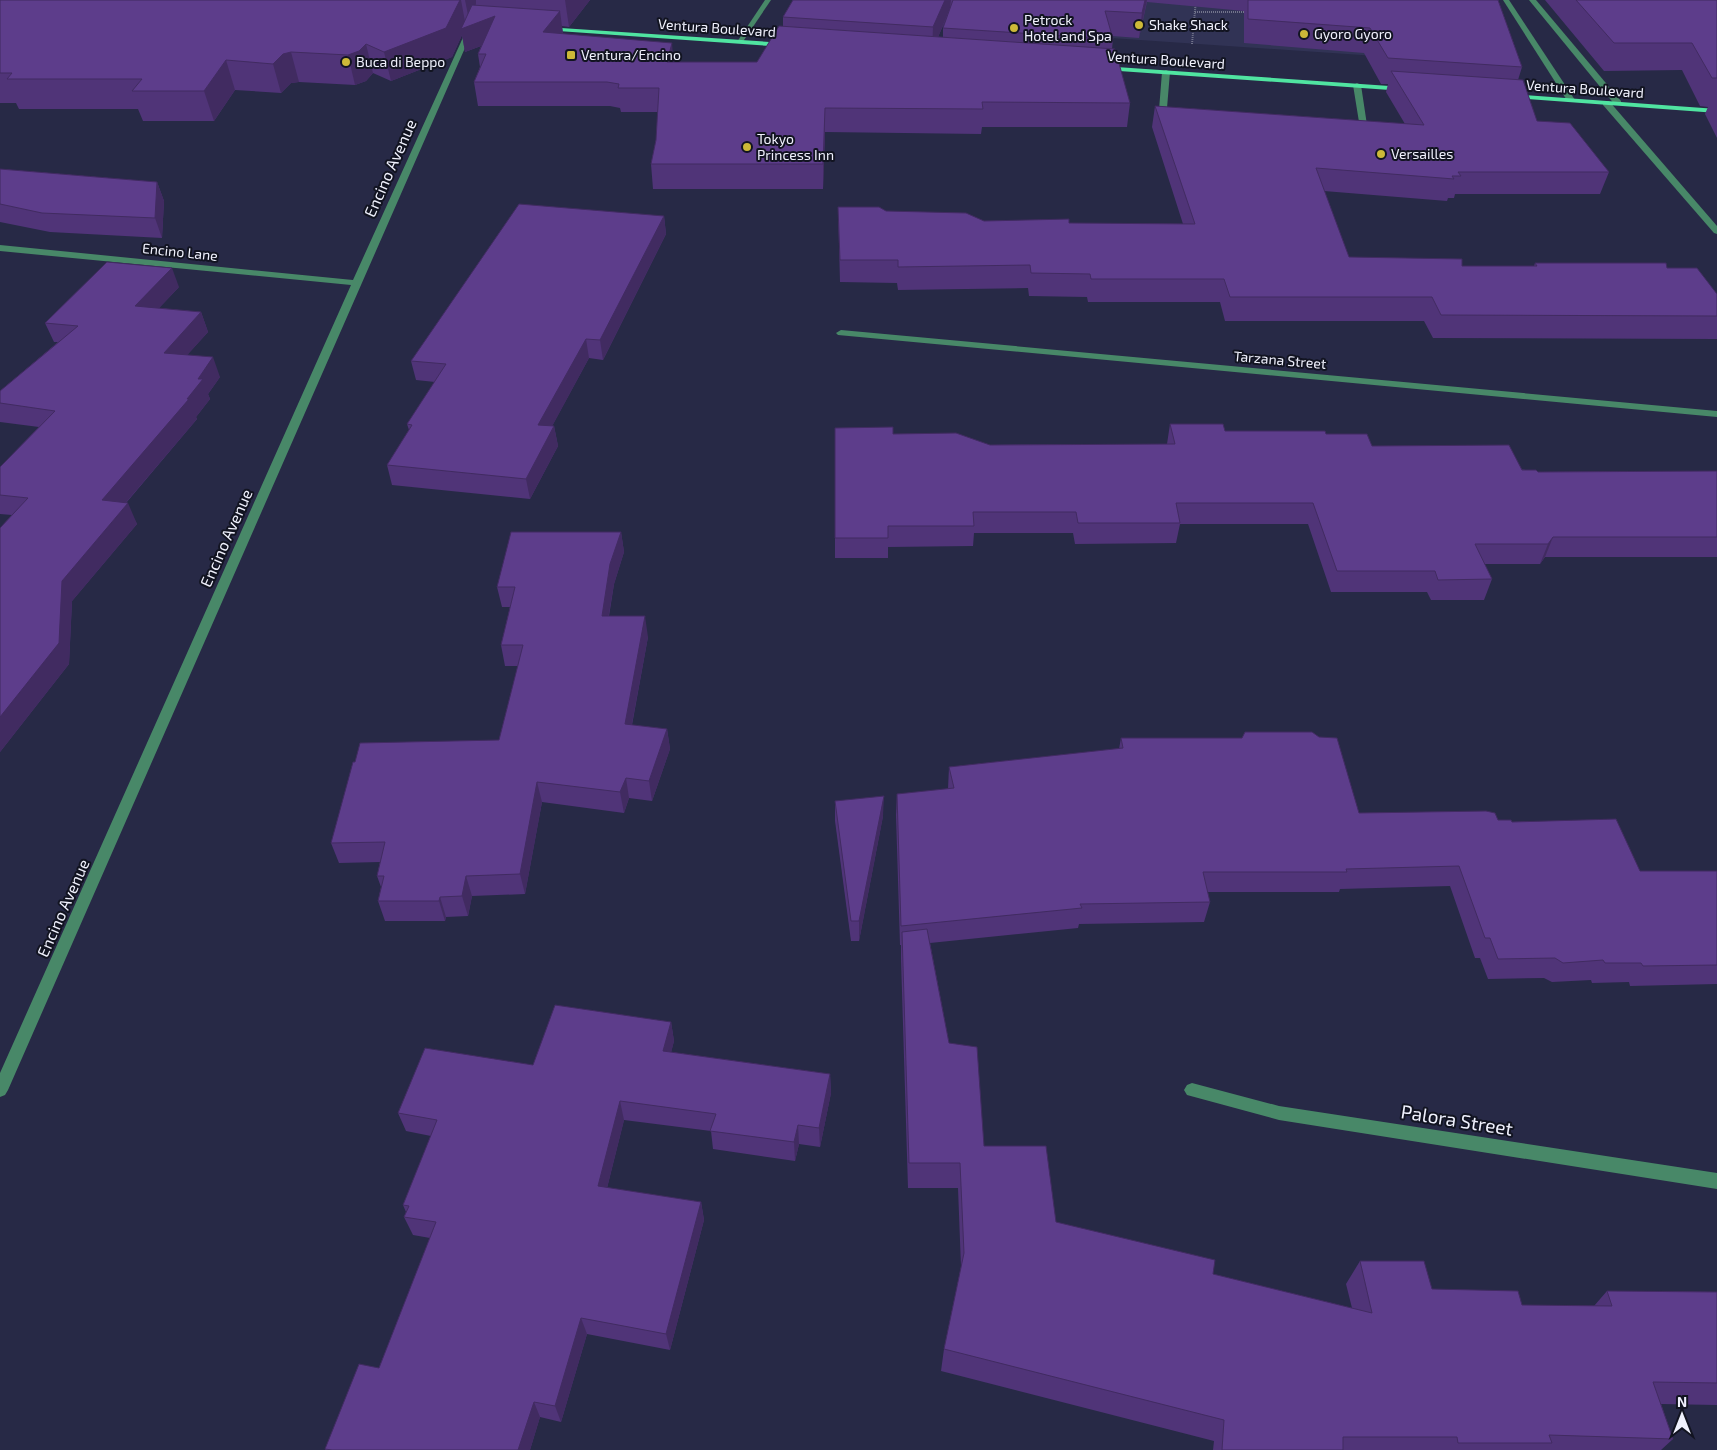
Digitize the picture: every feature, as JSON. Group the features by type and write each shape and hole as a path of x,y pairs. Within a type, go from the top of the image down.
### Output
{"main road":[{"name":"Ventura Boulevard","path":"541,28 795,46"},
{"name":"Ventura Boulevard","path":"1098,67 1408,89"},
{"name":"Ventura Boulevard","path":"1504,96 1717,111"}],"street":[{"name":"Encino Avenue","path":"0,1090 471,23 483,0"},
{"path":"760,0 768,0"},
{"path":"740,42 768,0"},
{"path":"1506,0 1571,100"},
{"path":"1532,0 1618,104"},
{"path":"1166,72 1163,110 1182,112"},
{"path":"1344,124 1363,125 1357,85"},
{"path":"1606,103 1717,231"},
{"name":"Encino Lane","path":"0,248 357,283"},
{"name":"Tarzana Street","path":"840,333 1717,414"},
{"name":"Palora Street","path":"1192,1090 1280,1113 1717,1181"}],"path":[{"path":"1192,47 1196,0"},
{"path":"1195,12 1255,12"}],"shaded area":[{"path":"920,0 1481,0 1508,65 920,25"}],"building":[{"path":"0,0 460,0 446,28 384,52 366,44 359,51 348,55 291,52 283,54 273,64 226,60 204,91 132,91 142,79 7,79 12,73 0,73"},
{"path":"793,0 945,0 933,27 783,17"},
{"path":"953,0 1145,0 1142,13 1105,11 1113,39 943,28"},
{"path":"1248,0 1498,0 1522,67 1388,58 1370,28 1248,19"},
{"path":"1576,0 1717,0 1717,78 1712,78 1692,43 1614,43"},
{"path":"472,5 560,11 543,32 672,43 667,62 757,62 779,26 1115,49 1130,103 982,102 983,109 825,108 823,164 651,164 656,140 659,88 618,88 619,84 607,82 474,82 486,54 478,54 495,16 461,29"},
{"path":"1391,71 1523,80 1537,121 1570,123 1609,172 1458,172 1461,176 1452,176 1454,179 1316,168 1349,257 1462,259 1462,266 1537,266 1535,263 1666,263 1667,268 1697,268 1717,294 1717,316 1441,315 1432,297 1230,297 1224,279 1091,279 1090,274 1031,273 1030,265 898,267 898,260 840,260 838,207 879,207 886,211 966,213 984,221 1069,219 1069,223 1195,224 1155,106 1424,125"},
{"path":"0,169 157,182 155,218 42,213 0,204"},
{"path":"519,204 664,216 600,340 586,339 538,425 554,426 526,479 387,465 412,425 407,424 446,364 411,361"},
{"path":"107,262 172,268 135,306 201,312 164,353 213,357 198,379 203,379 187,399 189,399 102,500 128,503 62,581 59,643 0,717 0,528 28,498 0,495 0,467 55,411 0,403 0,391 78,326 45,323"},
{"path":"1170,424 1223,424 1225,431 1325,431 1326,434 1367,434 1372,446 1509,445 1522,470 1536,470 1538,472 1717,471 1717,537 1553,537 1548,544 1475,544 1492,579 1438,580 1435,571 1337,571 1313,503 1176,503 1180,523 1078,523 1076,512 973,512 974,526 888,526 888,538 835,538 835,428 893,427 893,434 956,433 990,445 1175,444"},
{"path":"511,532 621,532 610,564 602,616 645,616 625,724 667,729 649,781 626,778 620,792 537,782 520,874 466,876 462,896 440,897 439,901 378,901 384,876 377,876 385,842 331,843 353,762 355,762 360,743 499,740 523,645 501,645 515,587 497,587"},
{"path":"1245,732 1312,732 1319,737 1337,738 1359,813 1486,811 1495,813 1498,820 1511,820 1512,822 1616,819 1640,871 1717,871 1717,965 1643,966 1641,963 1605,963 1603,960 1563,963 1555,958 1498,959 1490,938 1485,938 1459,866 1346,869 1347,872 1203,872 1210,902 1080,904 1082,908 901,926 897,794 954,788 949,767 1123,748 1121,738 1242,738"},
{"path":"884,796 859,921 851,921 835,801"},
{"path":"927,929 949,1043 977,1047 984,1146 1046,1146 1056,1222 1215,1260 1213,1274 1372,1313 1360,1261 1424,1261 1432,1289 1518,1291 1522,1305 1612,1306 1607,1291 1717,1292 1717,1383 1653,1382 1673,1439 1549,1435 1552,1443 1458,1443 1457,1437 1343,1437 1343,1450 1222,1450 1224,1420 944,1349 964,1253 960,1163 909,1163 902,932"},
{"path":"555,1005 671,1022 663,1051 830,1074 819,1128 798,1125 794,1142 710,1131 716,1114 620,1101 598,1186 701,1202 666,1334 581,1318 555,1406 534,1402 518,1450 325,1449 359,1364 379,1368 436,1222 404,1217 409,1206 403,1205 437,1120 398,1113 425,1048 533,1065"}],"place":[{"name":"Shake Shack","path":"1139,25"},
{"name":"Petrock Hotel and Spa","path":"1014,28"},
{"name":"Gyoro Gyoro","path":"1304,34"},
{"name":"Ventura/Encino","path":"571,55"},
{"name":"Buca di Beppo","path":"346,62"},
{"name":"Tokyo Princess Inn","path":"747,147"},
{"name":"Versailles","path":"1381,154"}]}
